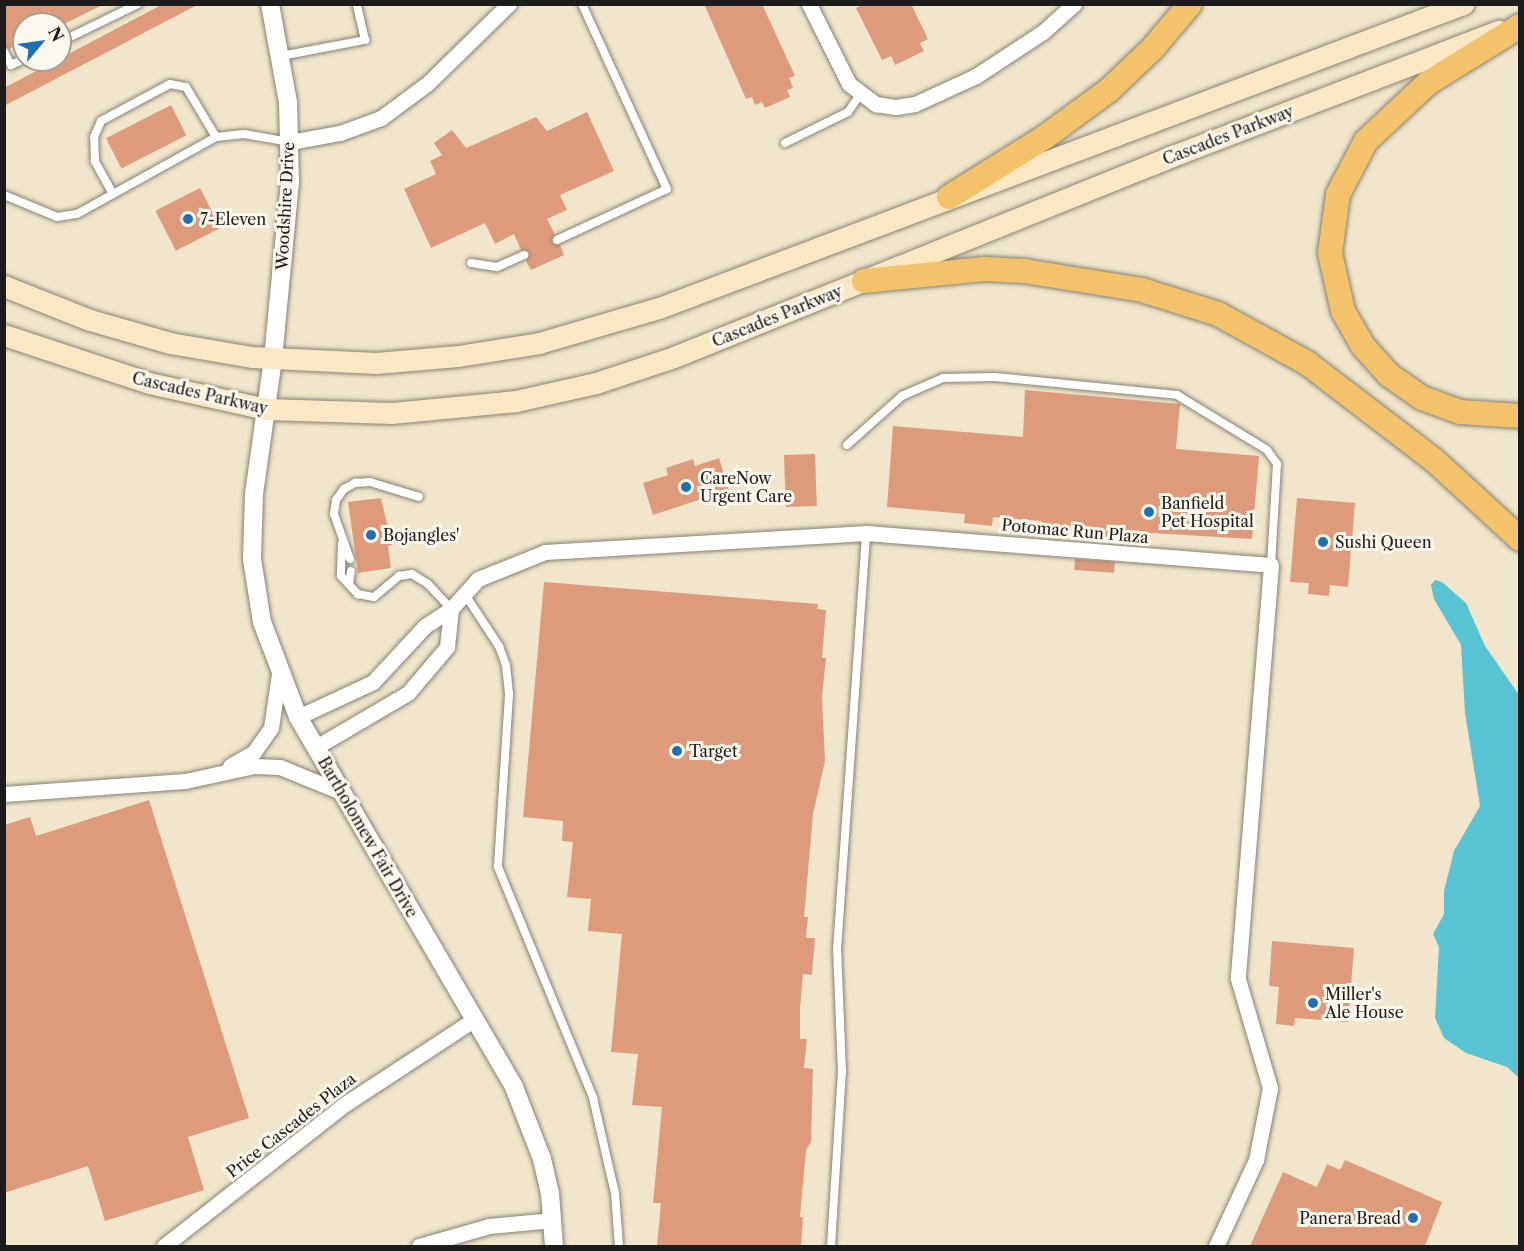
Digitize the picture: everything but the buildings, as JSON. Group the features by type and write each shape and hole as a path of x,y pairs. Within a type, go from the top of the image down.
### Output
{"highway":[{"path":"949,197 1045,137 1109,90 1153,48 1190,4"},
{"path":"1520,24 1428,83 1366,141 1338,194 1330,253 1343,311 1363,346 1389,375 1422,398 1460,412 1520,416"},
{"path":"864,281 984,269 1024,271 1142,290 1218,314 1307,363 1434,460 1520,539"}],"main road":[{"path":"4,286 90,320 170,343 273,359 376,363 458,356 539,343 659,308 1463,4"},
{"name":"Cascades Parkway","path":"4,335 148,383 266,409 392,413 516,401 556,393 674,357 1170,157 1520,24"}],"street":[{"name":"Woodshire Drive","path":"266,409 290,182 290,142 281,56 270,4"},
{"path":"290,142 340,133 381,118 427,84 509,4"},
{"path":"809,4 841,72 860,95 876,104 896,107 934,96 1005,59 1074,4"},
{"name":"Bartholomew Fair Drive","path":"266,409 255,494 252,559 262,622 279,674 298,717 475,1019 530,1120 550,1193 554,1246"},
{"name":"Potomac Run Plaza","path":"298,717 373,682 425,626 451,609 463,592 501,567 560,549 866,533 1271,565"},
{"path":"1216,1246 1256,1160 1270,1089 1238,980 1271,565"},
{"name":"Potomac Run Plaza","path":"316,747 408,693 447,647 451,609"},
{"path":"219,772 254,752 271,728 279,674"},
{"path":"4,794 185,780 254,766 280,767 343,793"},
{"name":"Price Cascades Plaza","path":"164,1246 345,1104 475,1019"},
{"path":"419,1246 489,1226 553,1220"}],"lane":[{"path":"72,36 138,4"},
{"path":"281,56 365,40 357,4"},
{"path":"557,240 667,189 582,4"},
{"path":"4,52 12,65"},
{"path":"113,194 95,161 94,137 101,121 170,84 186,87 216,136"},
{"path":"785,143 848,112 860,95"},
{"path":"4,195 57,217 77,214 216,136 244,134 290,142"},
{"path":"471,262 497,267 524,255"},
{"path":"847,446 902,396 943,378 995,378 1177,395 1267,450 1276,464 1271,565"},
{"path":"350,559 342,543 334,510 340,493 349,485 370,482 418,498"},
{"path":"831,1246 842,1072 837,950 866,533"},
{"path":"342,543 341,576 358,594 369,597 399,576 412,574 428,584 451,609"},
{"path":"349,584 351,571"},
{"path":"463,592 500,646 506,665 509,695 498,867 593,1098 615,1193 619,1246"}],"water":[{"path":"1435,580 1442,582 1466,603 1485,646 1519,695 1519,1078 1507,1067 1466,1053 1444,1038 1435,1018 1439,947 1433,934 1444,914 1444,891 1454,851 1480,806 1465,713 1461,645 1434,599 1431,585"}],"place":[{"name":"7-Eleven","path":"188,219"},
{"name":"CareNow Urgent Care","path":"686,487"},
{"name":"Banfield Pet Hospital","path":"1149,512"},
{"name":"Bojangles'","path":"371,535"},
{"name":"Sushi Queen","path":"1323,542"},
{"name":"Target","path":"677,751"},
{"name":"Miller's Ale House","path":"1313,1003"},
{"name":"Panera Bread","path":"1413,1218"}]}
